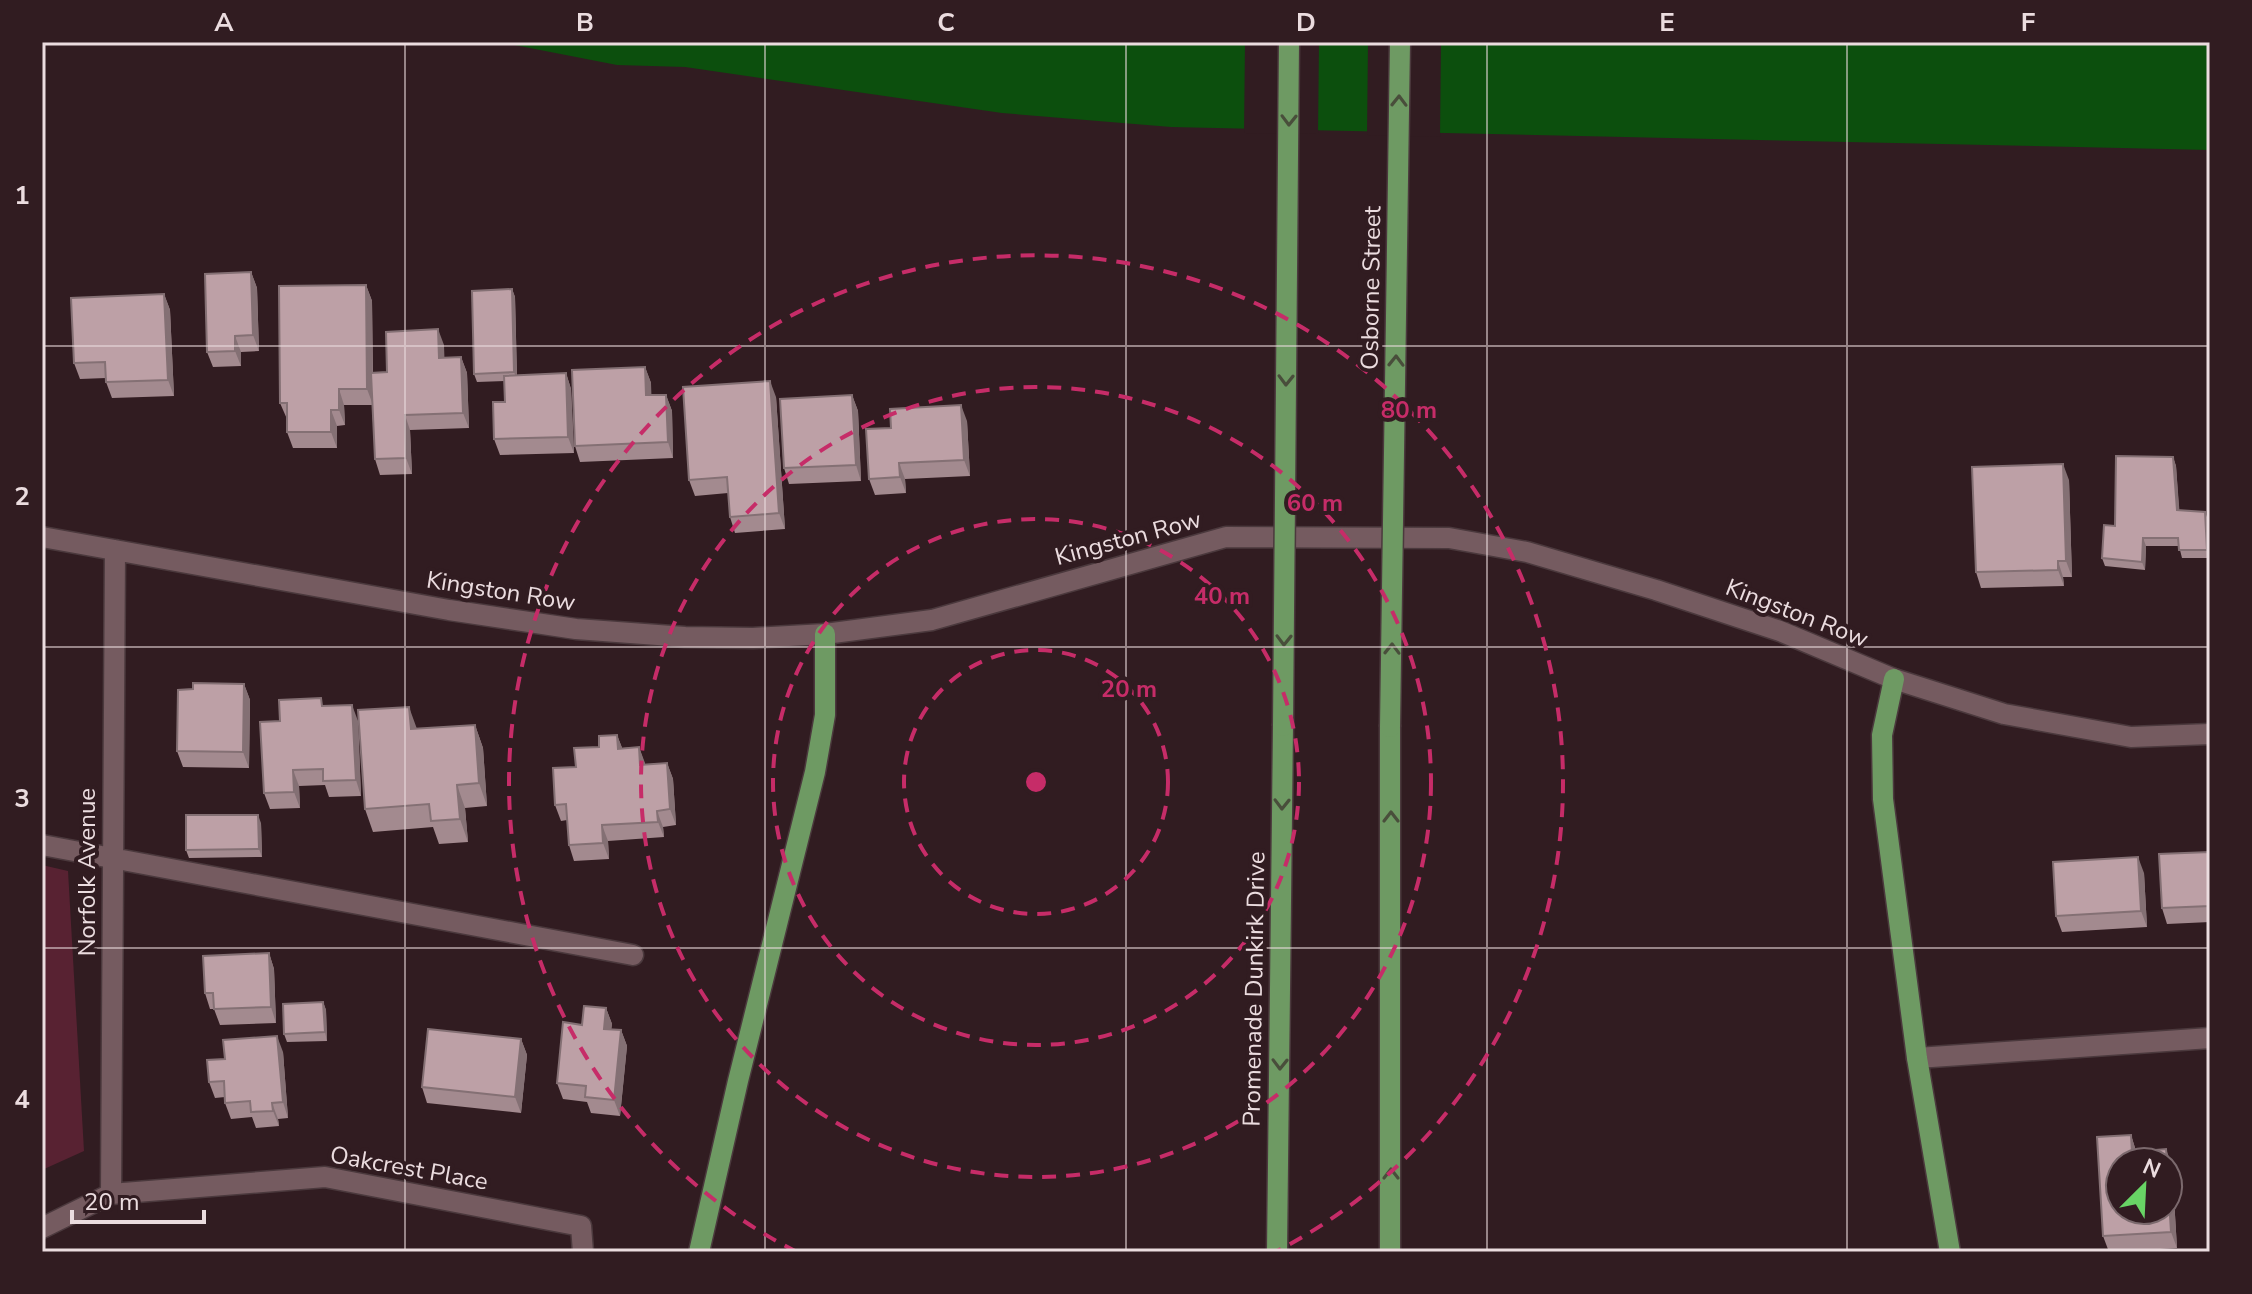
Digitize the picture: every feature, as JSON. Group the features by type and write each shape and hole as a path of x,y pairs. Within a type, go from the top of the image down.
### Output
{"main road":[{"name":"Promenade Dunkirk Drive","path":"1277,1252 1289,42"},
{"name":"Osborne Street","path":"1390,1252 1390,727 1400,42"},
{"path":"699,1252 815,772 825,715 825,634"},
{"path":"1894,679 1882,735 1883,799 1917,1058 1950,1252"}],"street":[{"name":"Kingston Row","path":"42,537 449,610 576,629 685,637 753,638 825,634 932,620 1226,537 1449,538 1527,552 1656,590 1780,631 1894,679 2004,714 2131,737 2210,734"},
{"name":"Norfolk Avenue","path":"111,1194 115,550"},
{"path":"42,845 633,955"},
{"path":"1917,1058 2210,1038"},
{"name":"Oakcrest Place","path":"42,1228 111,1194 325,1177 581,1226 583,1252"}],"shaded area":[{"path":"499,42 2210,42 2210,150 1171,127 1002,113 685,67 617,65"},
{"path":"42,865 68,871 84,1151 42,1170"}],"pier":[{"path":"1245,42 1319,42 1318,134 1244,133"},
{"path":"1368,42 1441,42 1440,137 1367,135"}],"building":[{"path":"251,272 253,335 235,336 235,351 207,352 205,274"},
{"path":"366,285 367,389 339,389 339,410 331,410 331,432 287,432 287,403 280,403 279,286"},
{"path":"512,289 514,372 474,374 472,291"},
{"path":"164,294 168,380 106,382 105,362 74,363 71,298"},
{"path":"438,329 439,358 461,357 463,413 405,415 406,458 375,459 371,373 387,372 386,332"},
{"path":"645,367 646,395 666,395 668,442 575,446 572,370"},
{"path":"566,373 568,437 494,439 493,402 505,402 504,376"},
{"path":"770,381 779,513 730,517 727,477 689,480 683,387"},
{"path":"852,395 856,465 784,468 780,399"},
{"path":"961,405 964,460 899,463 900,477 869,479 866,429 891,428 890,409"},
{"path":"2116,456 2173,457 2177,510 2205,512 2207,550 2179,550 2178,538 2143,538 2142,562 2102,558 2104,525 2115,526"},
{"path":"2063,464 2066,561 2058,561 2058,570 1976,572 1972,467"},
{"path":"193,683 244,684 243,752 177,751 178,690 193,689"},
{"path":"321,698 322,706 352,705 356,780 323,781 323,769 293,770 294,792 264,793 260,722 280,721 279,700"},
{"path":"409,707 411,729 475,725 479,783 457,785 460,819 431,821 429,804 365,809 358,710"},
{"path":"617,735 618,749 639,747 640,765 667,763 670,809 657,811 658,822 602,825 603,843 569,845 566,804 555,805 553,768 576,767 574,748 599,747 599,736"},
{"path":"186,815 258,815 259,849 186,850"},
{"path":"2210,852 2210,906 2162,908 2159,854"},
{"path":"2138,857 2141,911 2056,916 2053,862"},
{"path":"269,953 271,1007 214,1009 213,993 205,993 203,956"},
{"path":"323,1002 325,1032 284,1034 283,1004"},
{"path":"584,1006 606,1008 604,1029 621,1030 614,1100 585,1097 586,1086 557,1083 563,1022 582,1025"},
{"path":"428,1029 521,1039 515,1097 422,1087"},
{"path":"277,1036 283,1102 272,1103 273,1111 251,1112 250,1101 225,1103 224,1081 209,1082 207,1060 225,1059 223,1040"},
{"path":"2131,1135 2132,1146 2104,1146 2104,1226 2171,1226 2171,1232 2103,1236 2097,1137"}]}
